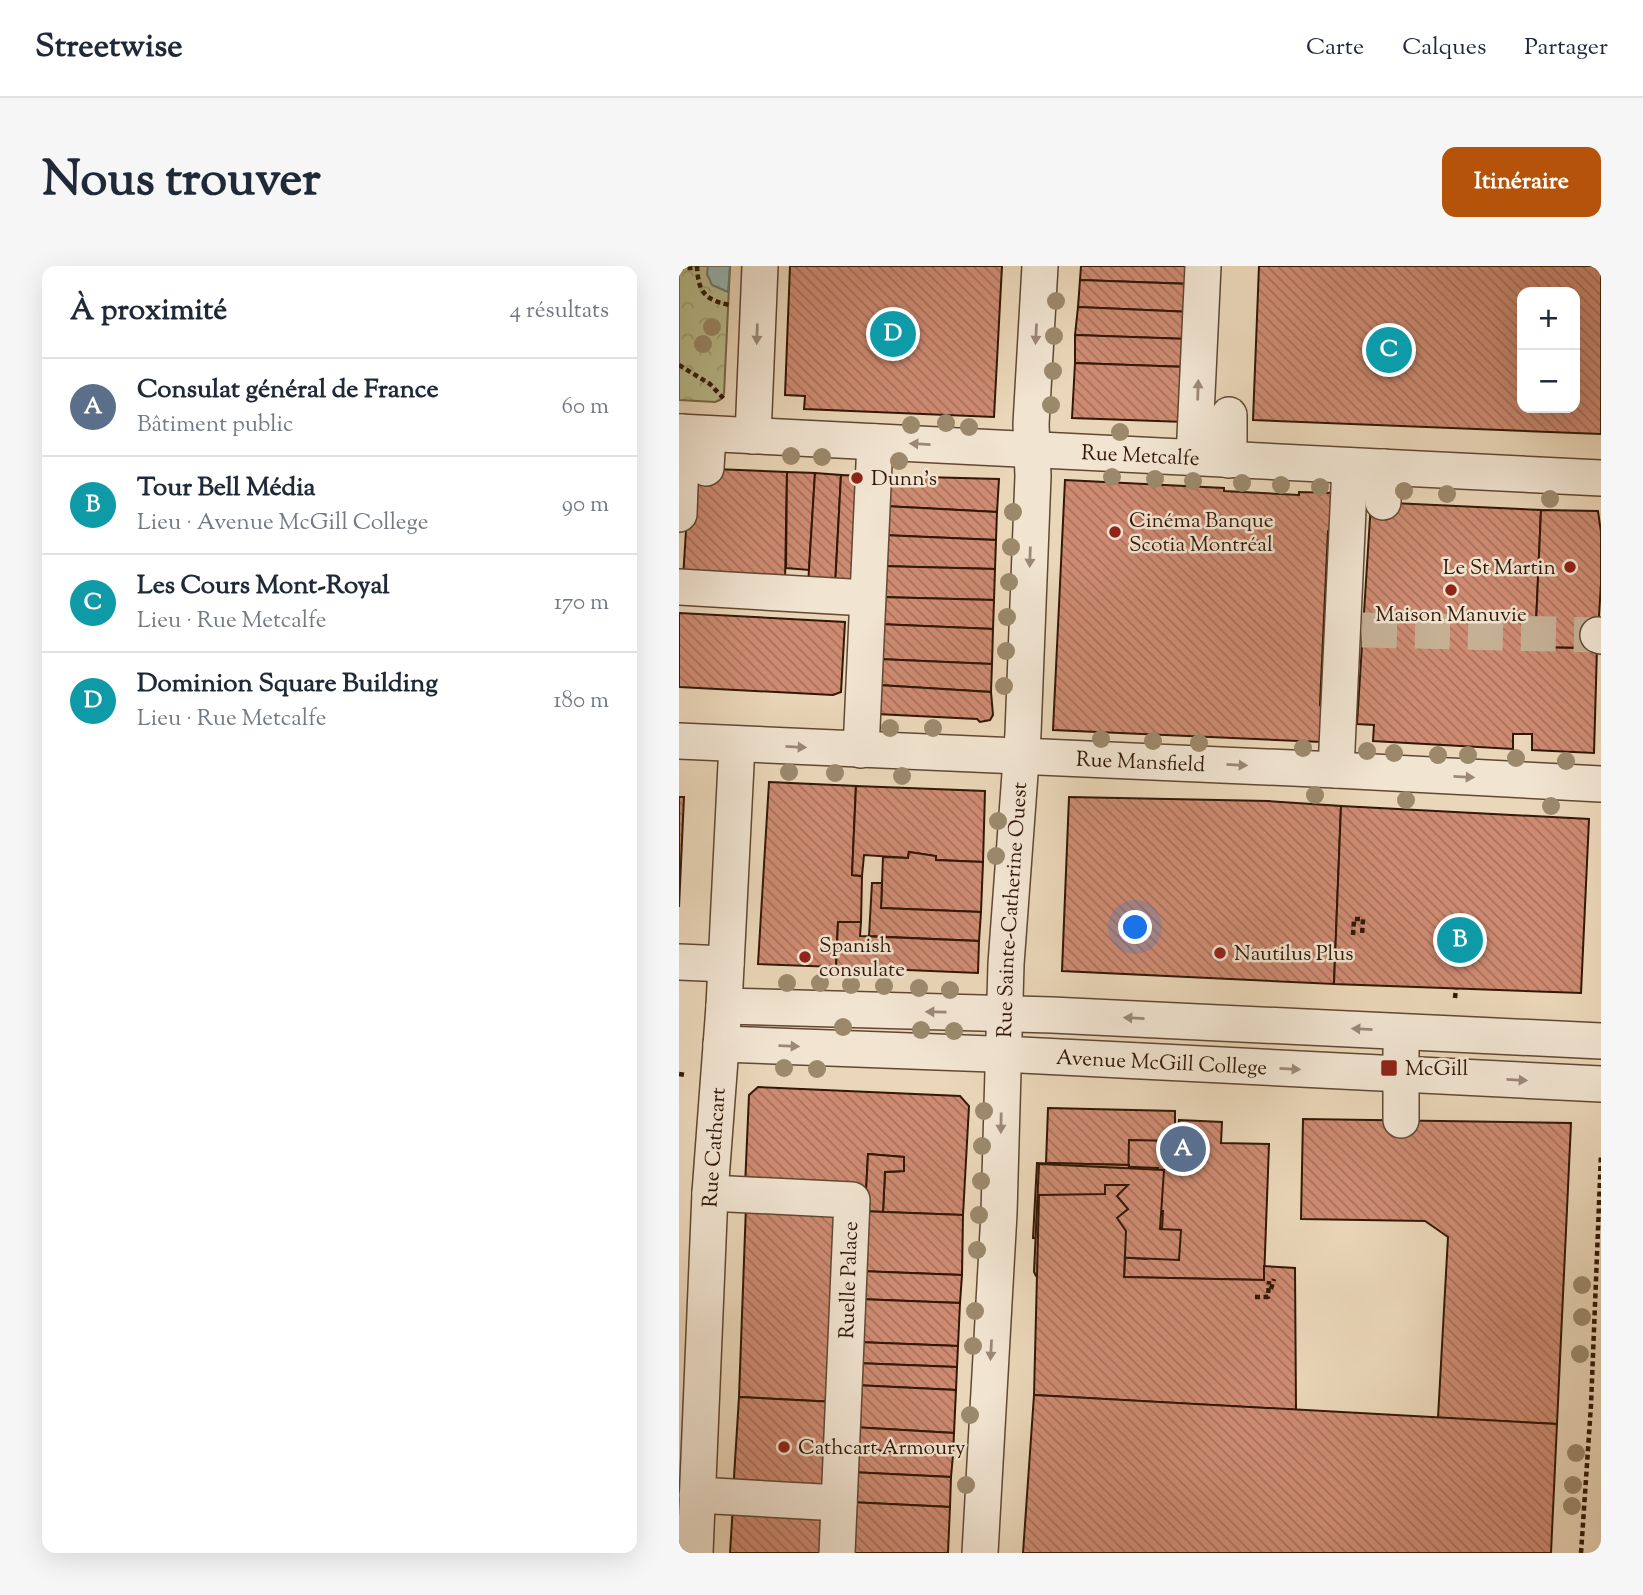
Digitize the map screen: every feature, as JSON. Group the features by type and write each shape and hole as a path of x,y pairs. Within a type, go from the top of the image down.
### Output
{"street":[{"path":"753,436 760,266"},
{"name":"Rue Sainte-Catherine Ouest","path":"980,1553 999,1213 1004,1013 1022,756 1040,266"},
{"path":"1203,266 1213,459"},
{"path":"1213,459 1224,415"},
{"name":"Rue Metcalfe","path":"694,442 753,436 1601,478"},
{"path":"679,514 694,442"},
{"path":"861,750 875,442"},
{"path":"1336,770 1352,629 1350,466"},
{"path":"1393,502 1394,468"},
{"path":"679,587 867,597"},
{"name":"Rue Mansfield","path":"679,741 1601,784"},
{"name":"Rue Cathcart","path":"695,1553 710,1193 724,1006 737,744"},
{"path":"679,962 726,964"},
{"name":"Avenue McGill College","path":"724,1006 1004,1013 1601,1041"},
{"path":"1401,1031 1401,1121"},
{"name":"Avenue McGill College","path":"721,1044 1601,1084"},
{"name":"Ruelle Palace","path":"710,1193 852,1200 837,1553"},
{"path":"697,1495 839,1503"}],"path":[{"path":"679,268 697,267 697,282 703,293 721,303 737,305"},
{"path":"679,365 718,391 730,407"},
{"path":"1353,935 1353,919 1363,919 1362,935"},
{"path":"1455,998 1456,988"},
{"path":"1581,1553 1591,1405 1601,1154"},
{"path":"1255,1297 1268,1297 1271,1280"}],"green space":[{"path":"679,266 730,266 724,394 715,402 679,400"}],"water":[{"path":"708,266 730,266 728,292 712,285 707,274"}],"building":[{"path":"790,266 1002,266 994,417 804,409 805,396 785,395"},
{"path":"1081,266 1195,266 1194,284 1080,280"},
{"path":"1259,266 1601,266 1601,434 1253,420"},
{"path":"1080,280 1191,284 1191,312 1078,307"},
{"path":"1078,307 1191,312 1188,339 1075,335"},
{"path":"1075,335 1188,339 1187,367 1075,363"},
{"path":"1075,363 1187,367 1185,422 1072,418"},
{"path":"690,468 787,472 785,583 683,578"},
{"path":"787,472 815,473 809,570 786,568"},
{"path":"815,473 841,475 835,587 808,585"},
{"path":"841,475 864,476 859,588 835,587"},
{"path":"885,476 999,479 997,512 884,506"},
{"path":"1065,480 1224,488 1224,491 1299,495 1299,492 1334,493 1332,530 1328,531 1320,705 1323,706 1321,742 1053,730"},
{"name":"Maison Manuvie","path":"1371,502 1541,510 1535,647 1597,648 1594,753 1532,750 1532,734 1513,734 1513,749 1373,741 1374,725 1357,724"},
{"path":"884,506 997,512 996,540 882,535"},
{"name":"Le St Martin","path":"1541,510 1598,511 1601,532 1601,584 1597,648 1535,647"},
{"path":"882,535 996,540 995,569 880,566"},
{"path":"880,566 995,569 994,600 879,597"},
{"path":"879,597 994,600 993,629 878,624"},
{"path":"679,613 845,622 841,692 833,695 679,687"},
{"path":"878,624 993,629 992,664 878,659"},
{"path":"878,659 992,664 991,692 878,685"},
{"path":"878,685 991,692 993,715 990,720 980,722 977,719 877,714"},
{"path":"769,782 856,786 852,875 862,876 861,922 838,922 836,967 758,964"},
{"path":"856,786 985,791 983,862 936,860 936,856 909,852 908,858 864,855 862,876 852,875"},
{"path":"679,797 684,797 679,907"},
{"path":"1069,797 1268,801 1341,806 1334,984 1062,971"},
{"path":"1341,806 1589,819 1581,993 1334,984"},
{"path":"909,852 936,856 936,860 983,862 981,912 881,908 883,857 908,858"},
{"path":"872,883 882,883 881,908 981,912 979,941 869,936"},
{"path":"838,922 861,922 860,936 979,941 978,973 836,967"},
{"path":"758,1087 960,1096 969,1106 963,1215 883,1212 885,1172 904,1171 904,1157 868,1154 866,1192 745,1186 749,1095"},
{"path":"1048,1108 1175,1111 1175,1142 1129,1140 1129,1165 1046,1163"},
{"path":"1303,1119 1571,1123 1557,1424 1438,1418 1448,1237 1425,1221 1301,1219"},
{"path":"1179,1120 1222,1122 1221,1143 1269,1144 1264,1280 1124,1277 1126,1231 1117,1218 1128,1209 1117,1196 1128,1186 1129,1140 1177,1141"},
{"path":"868,1154 904,1157 904,1171 885,1172 883,1212 860,1211 866,1192"},
{"path":"1037,1163 1158,1168 1157,1189 1150,1189 1149,1200 1159,1211 1163,1211 1162,1230 1149,1229 1147,1259 1097,1256 1097,1241 1033,1238"},
{"path":"1046,1163 1129,1165 1128,1185 1105,1185 1105,1194 1044,1195"},
{"path":"1039,1164 1164,1170 1160,1229 1181,1230 1179,1260 1088,1256 1068,1271 1042,1278 1036,1276 1034,1272"},
{"path":"1105,1185 1128,1185 1117,1196 1128,1209 1117,1218 1126,1231 1124,1277 1264,1280 1264,1266 1295,1268 1296,1410 1034,1395 1039,1195 1105,1194"},
{"path":"746,1206 833,1211 842,1220 835,1402 739,1397"},
{"path":"860,1211 963,1215 962,1275 859,1271"},
{"path":"859,1271 962,1275 960,1303 858,1299"},
{"path":"858,1299 960,1303 958,1346 857,1342"},
{"path":"857,1342 958,1346 957,1367 855,1363"},
{"path":"855,1363 957,1367 956,1390 854,1385"},
{"path":"854,1385 956,1390 954,1433 852,1427"},
{"path":"1034,1395 1557,1424 1551,1553 1023,1553"},
{"name":"Cathcart Armoury","path":"739,1397 835,1402 830,1498 733,1493"},
{"path":"852,1427 954,1433 953,1455 851,1449"},
{"path":"851,1449 953,1455 951,1477 850,1472"},
{"path":"850,1472 951,1477 950,1507 849,1502"},
{"path":"849,1502 950,1507 948,1553 848,1553"},
{"path":"733,1504 830,1509 828,1553 730,1553"}],"tunnel":[{"path":"1362,630 1598,635"}],"place":[{"name":"Dominion Square Building","path":"893,334"},
{"name":"Les Cours Mont-Royal","path":"1389,350"},
{"name":"Dunn's","path":"857,478"},
{"name":"Cinéma Banque Scotia Montréal","path":"1115,532"},
{"name":"Le St Martin","path":"1570,567"},
{"name":"Maison Manuvie","path":"1451,590"},
{"name":"Tour Bell Média","path":"1460,940"},
{"name":"Nautilus Plus","path":"1220,953"},
{"name":"Spanish consulate","path":"805,957"},
{"name":"McGill","path":"1389,1068"},
{"name":"Consulat général de France","path":"1183,1149"},
{"name":"Cathcart Armoury","path":"784,1447"}]}
